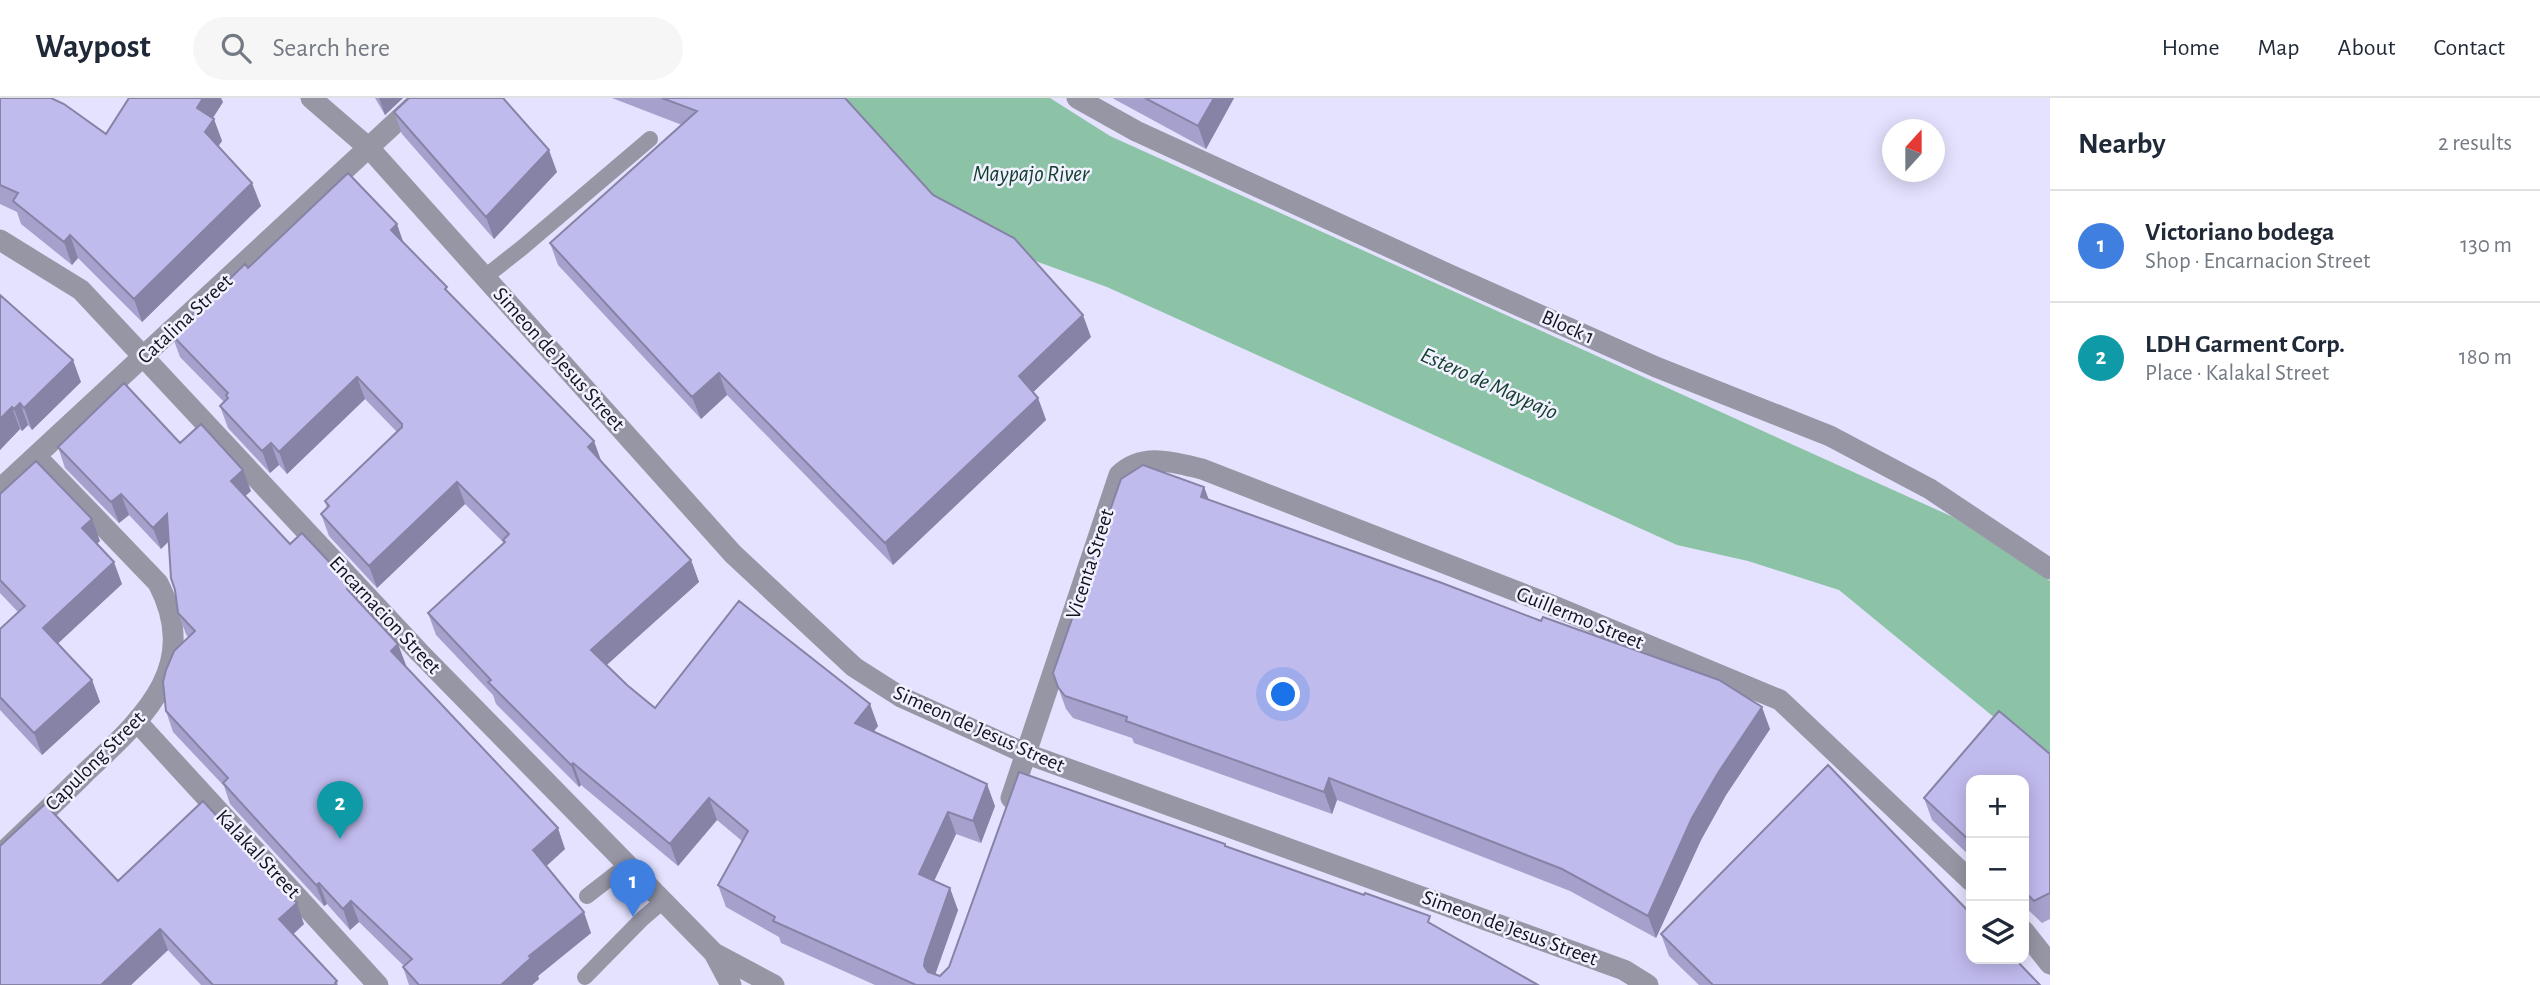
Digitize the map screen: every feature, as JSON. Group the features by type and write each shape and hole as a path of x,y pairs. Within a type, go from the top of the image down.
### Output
{"street":[{"name":"Simeon de Jesus Street","path":"311,98 370,149 733,554 854,667 901,697 1027,754 1625,970 1648,985"},
{"name":"Catalina Street","path":"0,489 422,98"},
{"name":"Block 1","path":"1077,98 1136,131 1485,290 1657,367 1830,436 1930,489 2050,569"},
{"name":"Encarnacion Street","path":"0,240 81,290 419,652 714,953 774,985"},
{"name":"Capulong Street","path":"0,855 138,723 159,692 172,658 174,628 169,605 158,583 36,456"},
{"name":"Guillermo Street","path":"1130,464 1162,460 1202,469 1549,604 1780,700 1966,876"},
{"name":"Vicenta Street","path":"1004,818 1119,475 1130,464"},
{"name":"Kalakal Street","path":"138,723 378,985"},
{"path":"2029,937 2050,964"},
{"path":"714,953 731,985"}],"lane":[{"path":"485,276 650,139"},
{"path":"587,896 627,865"},
{"path":"585,976 663,901"}],"water":[{"name":"Maypajo River","path":"838,98 1050,98 1110,136 1953,517 2050,581 2050,763 1839,590 1748,561 1677,545 1107,287 1038,262 939,209"}],"building":[{"path":"0,98 51,98 106,134 129,98 203,98 197,108 214,119 205,132 252,183 134,299 70,235 64,242 13,201 18,193 0,185"},
{"path":"409,98 503,98 549,150 486,217 394,112"},
{"path":"662,98 845,98 933,195 1014,238 1083,315 1019,376 1038,398 885,543 719,373 692,397 550,243 697,111"},
{"path":"1145,98 1214,98 1198,126"},
{"path":"348,173 397,224 391,230 447,287 445,289 594,441 588,447 691,560 591,650 627,685 655,708 739,601 870,704 855,723 987,784 973,821 948,812 919,874 950,888 925,959 924,966 928,972 940,976 949,967 1019,772 1430,916 1428,922 1538,985 916,985 773,921 775,917 718,885 748,831 709,798 670,844 573,763 571,765 488,682 491,680 428,613 505,542 503,540 509,534 457,482 369,566 321,514 329,506 325,501 402,427 357,377 279,452 271,443 262,451 220,406 228,398 228,393 172,335 245,264 248,268"},
{"path":"0,295 73,360 24,408 20,403 0,419"},
{"path":"124,383 180,443 201,424 243,470 231,481 290,544 302,533 351,585 347,589 398,644 391,651 558,828 533,850 584,912 529,956 531,958 501,985 419,985 403,967 412,959 351,901 343,909 319,883 316,885 223,783 228,778 166,711 163,682 166,670 174,651 195,631 178,613 171,578 167,514 153,528 121,494 111,502 58,447"},
{"path":"36,461 92,519 82,528 114,562 43,628 92,680 34,733 0,697 0,629 25,606 0,580 0,494"},
{"path":"1143,465 1204,487 1201,497 1541,621 1543,617 1719,680 1762,707 1692,818 1648,916 1562,869 1329,778 1324,792 1126,721 1127,717 1065,696 1053,673 1121,479"},
{"path":"1999,711 2050,754 2050,893 2034,901 2029,896 2029,775 1966,775 1966,837 1924,798"},
{"path":"1828,765 1966,909 1966,964 2020,964 2040,985 1713,985 1661,934"},
{"path":"203,801 297,903 279,919 337,981 336,985 213,985 160,929 101,985 0,985 0,846 45,804 118,881"}],"place":[{"name":"LDH Garment Corp.","path":"340,839"},
{"name":"Victoriano bodega","path":"633,917"}],"water label":[{"name":"Estero de Maypajo","path":"1489,384"}]}
